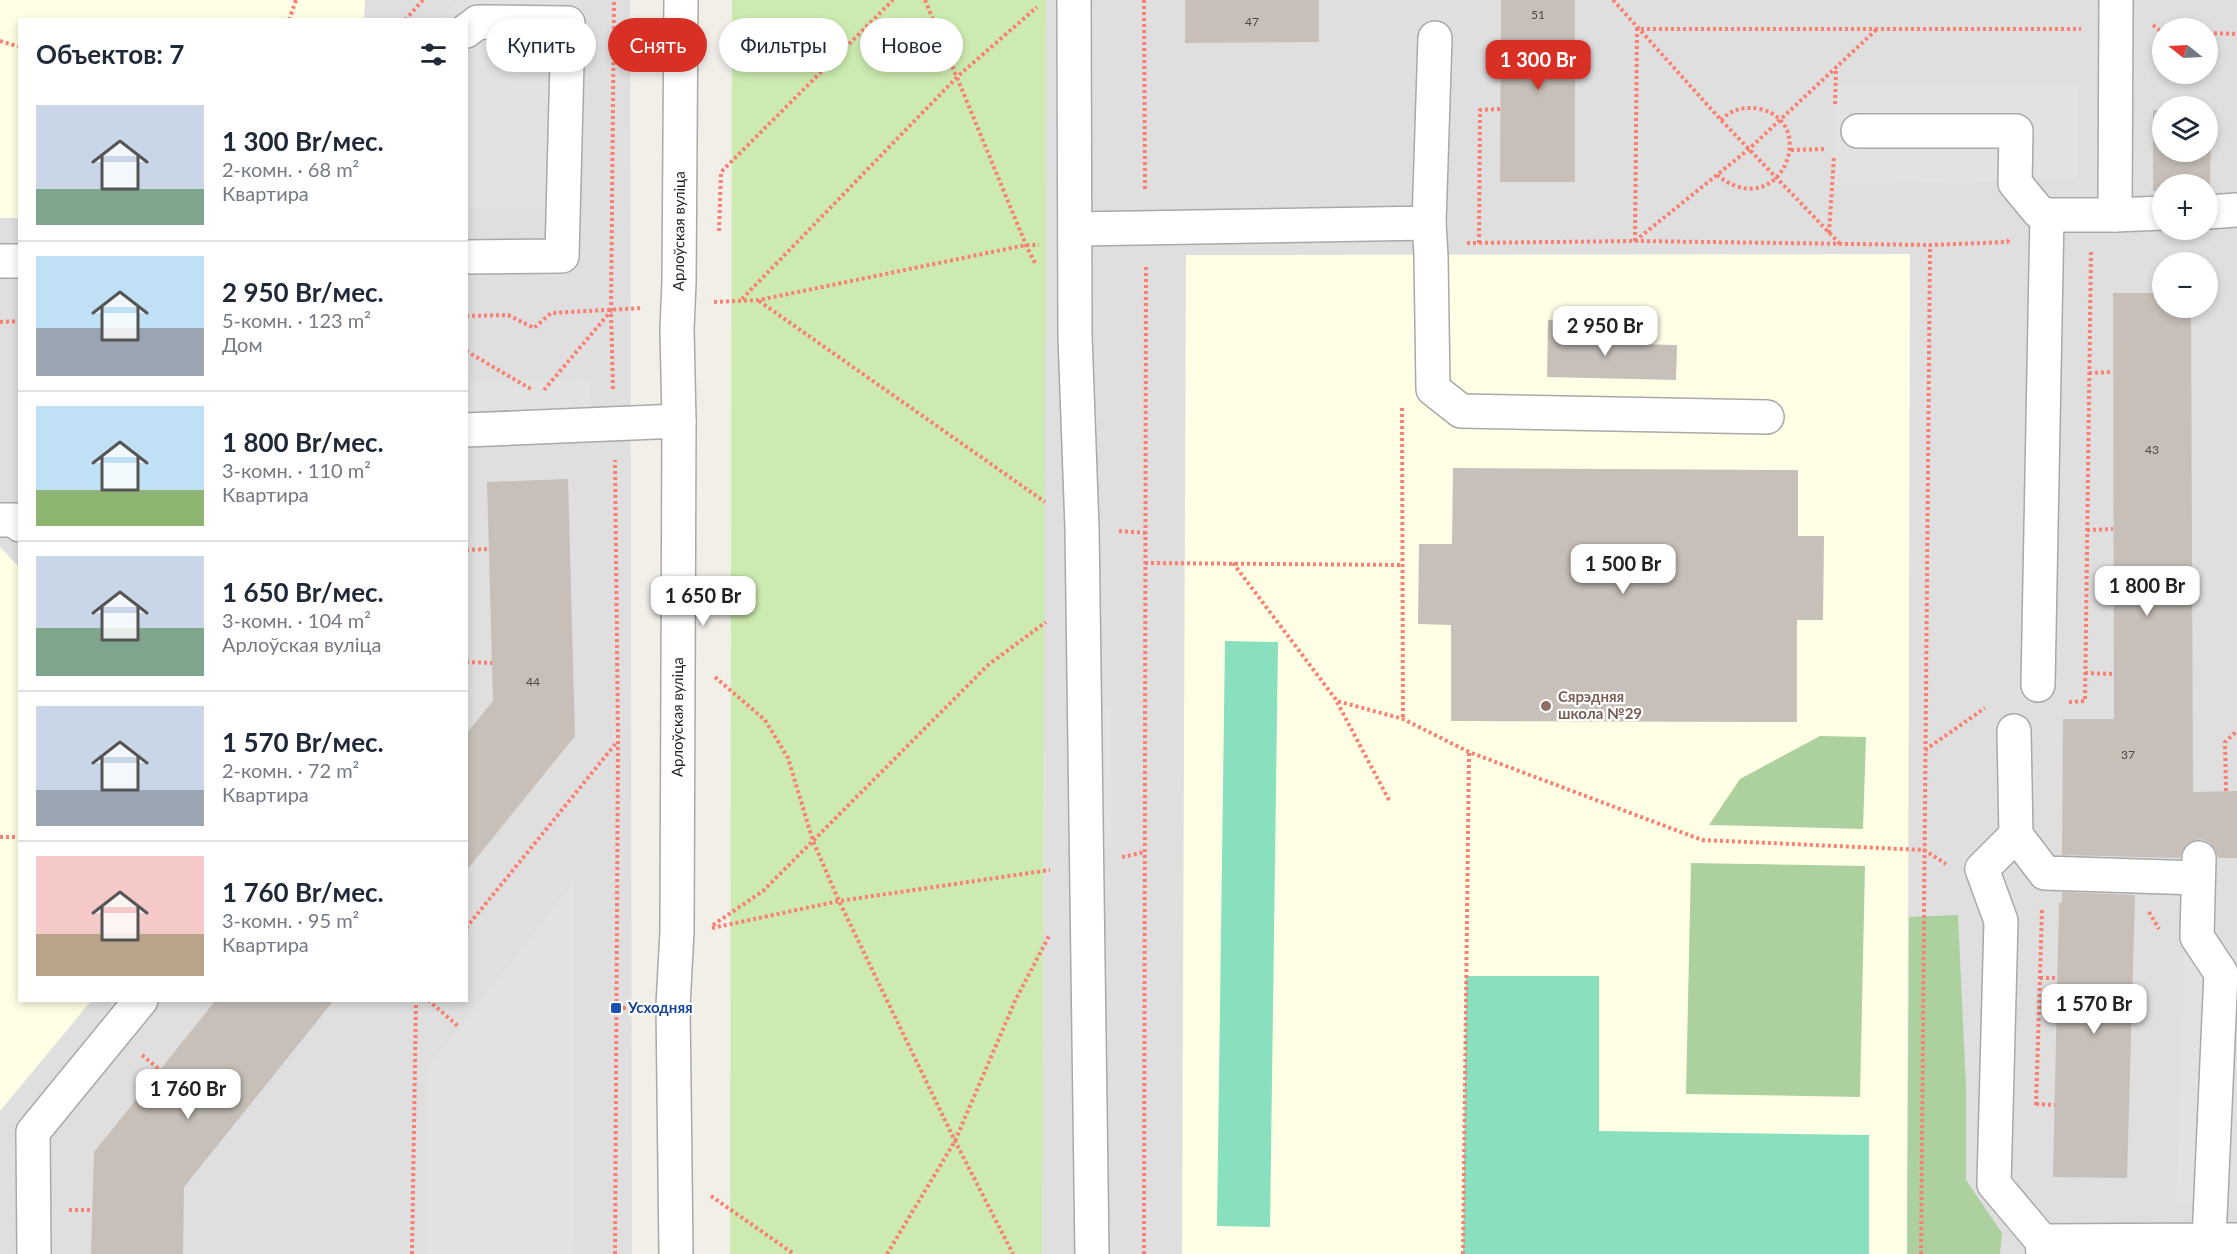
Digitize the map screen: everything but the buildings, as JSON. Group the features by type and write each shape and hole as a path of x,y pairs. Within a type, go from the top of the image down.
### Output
{"street":[{"name":"Арлоўская вуліца","path":"676,1254 673,1006 677,932 677,329 681,0"},
{"path":"1074,0 1075,336 1082,528 1092,1254"},
{"path":"2115,215 2116,4"},
{"path":"468,30 478,22 568,23 562,256 468,257"},
{"path":"1435,38 1429,233 1433,389 1461,411 1767,417"},
{"path":"1846,140 2016,131 2015,183 2039,212 2047,215 2152,213"},
{"path":"2218,211 2237,210"},
{"path":"2038,685 2047,215"},
{"path":"1076,237 1146,228 1429,233"},
{"path":"0,261 18,261"},
{"path":"468,430 678,421"},
{"path":"0,520 15,520 18,523"},
{"path":"2014,730 2016,836 2045,873 2199,868 2197,937 2221,973 2223,1240 2042,1248 1994,1184 2001,921 1982,870 2016,836"},
{"path":"34,1254 33,1132 139,1002"}],"path":[{"path":"290,18 296,0"},
{"path":"407,18 423,0"},
{"path":"614,0 611,310 618,741 615,1254"},
{"path":"721,172 893,0"},
{"path":"925,0 1026,245 1037,265"},
{"path":"1045,0 957,77 741,300 759,300 1026,245 1076,237"},
{"path":"1144,0 1146,228 1144,1254"},
{"path":"1613,0 1721,120 1840,244"},
{"path":"1637,29 2090,30 2116,4"},
{"path":"1635,241 1637,29"},
{"path":"1635,241 1749,149 1877,29"},
{"path":"2218,33 2237,34"},
{"path":"0,41 18,46"},
{"path":"1717,175 1740,189 1767,186 1787,166 1791,150 1789,139 1780,121 1772,114 1752,107 1727,114 1721,120"},
{"path":"1479,243 1480,110 1501,109"},
{"path":"1791,150 1846,140"},
{"path":"1429,233 1479,243 1635,241 1930,245 1921,1254"},
{"path":"759,300 1082,528"},
{"path":"468,315 508,315 534,328 551,313 611,310"},
{"path":"468,352 540,394 611,310"},
{"path":"0,322 18,321"},
{"path":"2089,374 2113,372"},
{"path":"1402,398 1403,719"},
{"path":"2087,530 2113,529"},
{"path":"468,550 489,549"},
{"path":"1145,563 1403,565"},
{"path":"1233,563 1337,701 1390,802"},
{"path":"1083,595 988,664 763,891 708,928 839,901 1086,864 1145,852"},
{"path":"468,662 492,663"},
{"path":"712,674 765,720 788,758 813,841 839,901 1012,1254"},
{"path":"2085,674 2114,674"},
{"path":"1337,701 1403,719 1469,752 1702,840 1924,850"},
{"path":"2226,791 2225,742 2237,731"},
{"path":"468,926 618,741"},
{"path":"1463,1254 1469,752"},
{"path":"0,837 18,837"},
{"path":"2035,1115 2043,899"},
{"path":"887,1254 955,1141 1015,1001 1053,927"},
{"path":"2040,978 2058,978"},
{"path":"412,1254 416,1002"},
{"path":"431,1002 459,1027"},
{"path":"137,1051 160,1070"},
{"path":"2036,1104 2055,1105"},
{"path":"676,1169 794,1254"},
{"path":"58,1211 92,1210"}],"shaded area":[{"path":"0,0 630,0 630,18 608,18 608,72 630,72 632,1254 0,1254"},
{"path":"0,0 365,0 364,18 18,18 18,218 0,218"},
{"path":"458,0 579,0 579,18 486,18 486,72 579,72 579,208 468,208 468,18 440,18"},
{"path":"1038,0 2237,0 2237,1254 1027,1254"},
{"path":"2079,84 2078,179 1833,185 1836,85"},
{"name":"Сярэдняя школа №29","path":"1910,254 1907,1254 1182,1254 1186,255"},
{"path":"590,379 591,426 468,430 468,383"},
{"path":"0,547 18,566 18,1002 90,1002 0,1111"},
{"path":"1084,685 1111,709 1112,844 1086,864"},
{"path":"575,881 574,1254 427,1254 427,1068"},
{"path":"2184,955 2237,957 2237,1206 2176,1204"}],"green space":[{"path":"732,0 1046,0 1042,1254 730,1254 732,72 848,72 848,18 732,18"},
{"path":"1225,641 1278,642 1270,1227 1217,1226"},
{"path":"1820,736 1866,737 1863,829 1709,825 1740,779"},
{"path":"1691,863 1865,866 1860,1097 1686,1094"},
{"path":"1958,915 1966,1087 1966,1180 2002,1233 2000,1254 1907,1254 1909,917"},
{"path":"1466,976 1599,976 1599,1131 1869,1135 1869,1254 1463,1254"}],"place":[{"name":"Сярэдняя школа №29","path":"1546,706"},
{"name":"Усходняя","path":"616,1008"}]}
